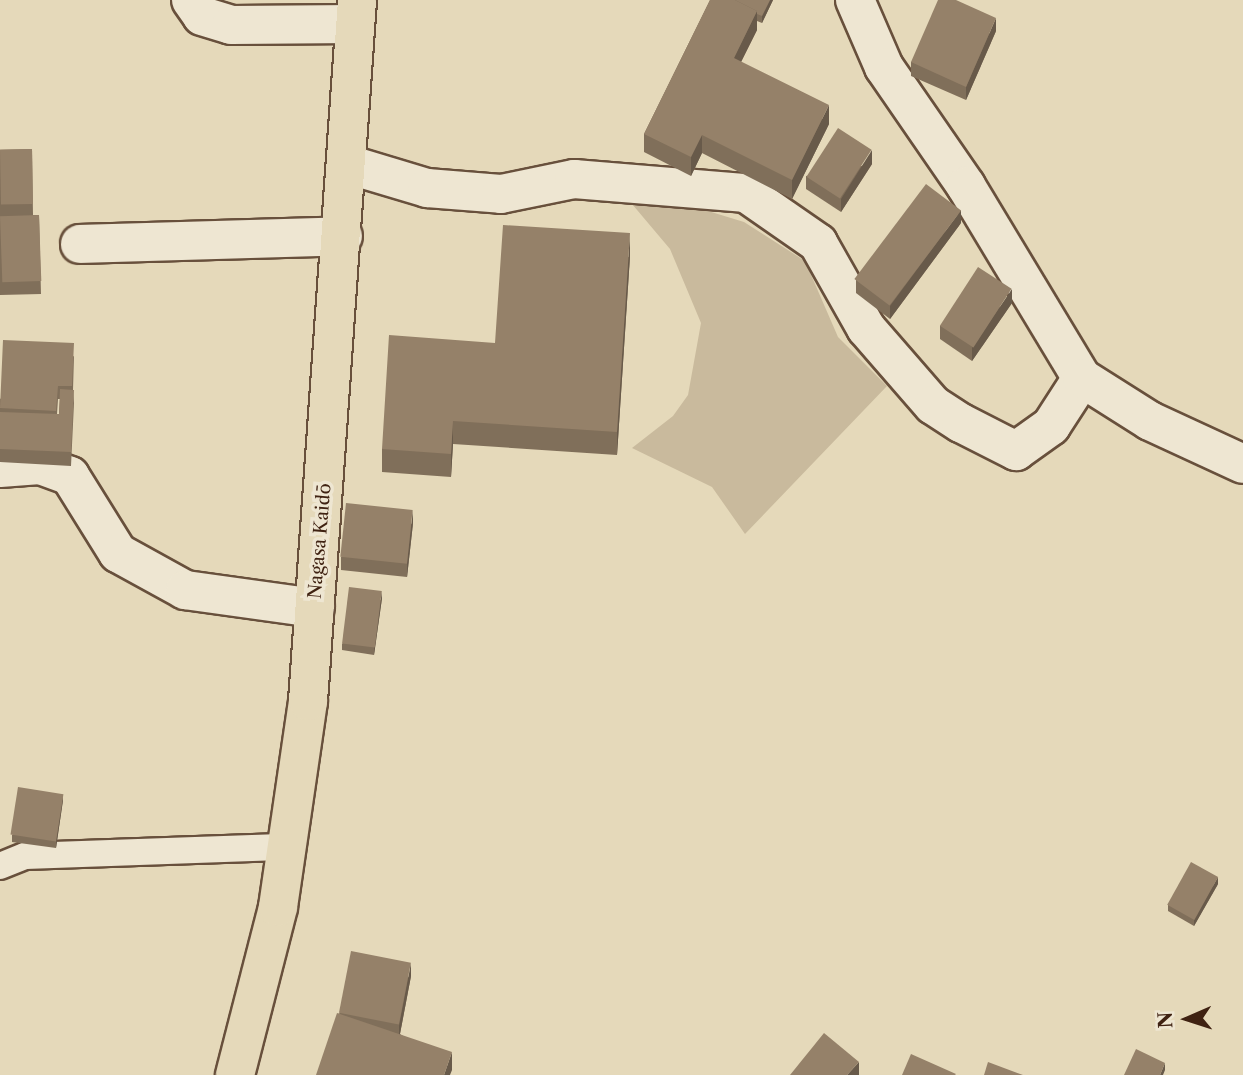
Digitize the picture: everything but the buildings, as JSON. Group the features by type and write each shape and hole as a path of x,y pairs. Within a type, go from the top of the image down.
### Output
{"main road":[{"name":"Nagasa Kaidō","path":"235,1075 265,969 288,847 309,701 343,236 356,12"}],"street":[{"path":"191,0 202,16 230,25 356,12"},
{"path":"855,0 884,67 966,186 1082,378 1150,421 1243,464"},
{"path":"347,164 426,188 488,193 574,179 746,192 818,243 866,328 933,405 1016,451 1051,426 1082,378"},
{"path":"80,244 343,236"},
{"path":"0,468 40,465 70,476 118,553 185,590 314,608"}],"lane":[{"path":"0,866 24,856 288,847"}],"shaded area":[{"path":"632,204 708,211 744,222 805,261 838,337 887,386 745,534 712,487 632,448 673,416 688,395 701,323 670,249"}]}
